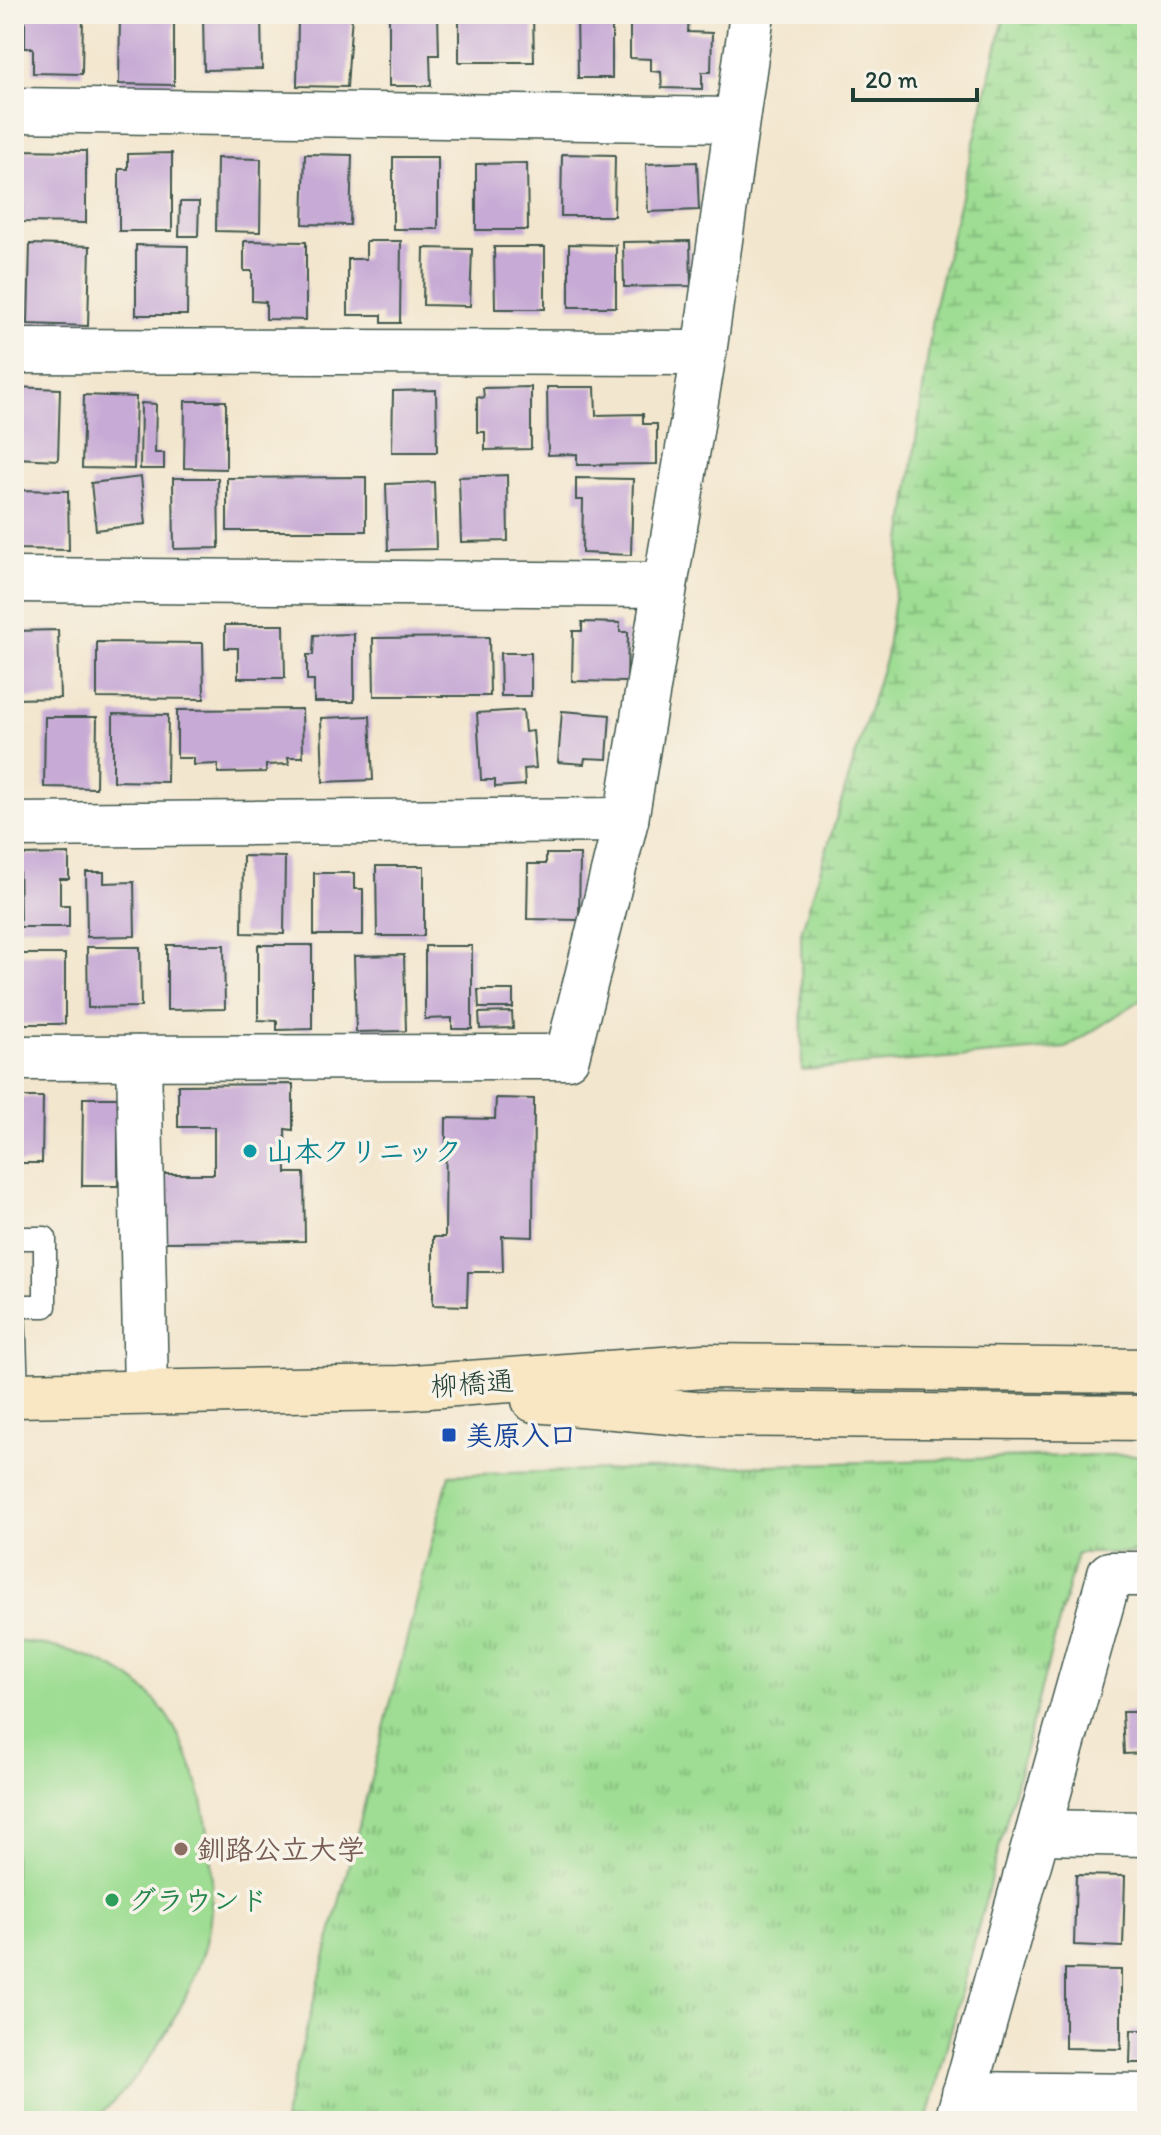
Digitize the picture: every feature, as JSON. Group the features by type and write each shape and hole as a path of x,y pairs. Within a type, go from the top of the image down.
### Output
{"street":[{"path":"14,1058 567,1057 626,820 704,353 752,14"},
{"path":"14,110 736,120"},
{"path":"14,351 704,353"},
{"path":"14,580 664,585"},
{"path":"14,825 626,820"},
{"path":"139,1058 146,1391"},
{"name":"柳橋通","path":"400,1388 704,1366 1147,1371"},
{"path":"16,1395 400,1388"},
{"name":"柳橋通","path":"400,1388 694,1414 1147,1418"},
{"path":"1147,1574 1110,1574 961,2108 1147,2096"},
{"path":"1039,1832 1147,1834"}],"lane":[{"path":"14,1238 45,1238 45,1306 15,1306 16,1395"}],"green space":[{"path":"1005,14 1147,14 1147,996 1066,1048 802,1070 801,933 886,656 935,304"},
{"path":"1147,1455 1147,1553 1077,1553 927,2121 283,2121 449,1475"},
{"name":"グラウンド","path":"14,1641 85,1656 119,1671 148,1693 167,1715 182,1742 194,1773 209,1839 212,1872 208,1933 192,1982 147,2062 110,2106 91,2121 14,2121"}],"building":[{"path":"25,14 83,14 82,74 33,73 33,48 25,48"},
{"path":"120,14 174,14 174,85 119,84"},
{"path":"203,14 261,14 262,69 204,70"},
{"path":"298,14 352,14 347,87 297,86"},
{"path":"389,14 438,14 439,55 430,55 431,86 389,86"},
{"path":"459,14 533,14 534,62 459,62"},
{"path":"577,14 612,14 612,78 578,78"},
{"path":"630,14 689,14 688,32 712,33 711,72 702,72 702,89 662,88 661,72 651,71 651,59 630,58"},
{"path":"14,150 86,151 86,223 22,222 23,172 14,172"},
{"path":"172,153 172,231 119,231 119,169 128,169 128,154"},
{"path":"305,154 352,155 350,225 303,224"},
{"path":"562,154 615,155 614,216 561,216"},
{"path":"393,157 438,157 438,229 393,229"},
{"path":"217,158 261,159 260,232 216,231"},
{"path":"697,162 699,210 648,212 646,164"},
{"path":"527,163 528,230 476,230 476,164"},
{"path":"180,202 199,202 198,236 179,236"},
{"path":"244,241 306,242 306,320 266,319 266,302 252,301 252,271 244,271"},
{"path":"366,241 401,241 400,323 382,323 382,315 348,315 348,259 366,259"},
{"path":"690,241 691,286 624,287 623,242"},
{"path":"30,244 90,246 88,326 28,324"},
{"path":"569,244 616,245 616,307 569,307"},
{"path":"136,245 188,246 187,315 136,315"},
{"path":"494,247 545,247 545,309 495,309"},
{"path":"424,248 472,249 470,306 423,305"},
{"path":"15,387 60,389 58,460 14,458"},
{"path":"531,387 531,449 485,450 485,432 477,432 477,397 484,398 483,388"},
{"path":"547,387 595,387 596,415 643,414 643,424 657,424 657,464 577,465 577,454 548,455"},
{"path":"436,390 437,452 392,452 393,391"},
{"path":"84,395 136,397 134,469 82,468"},
{"path":"185,401 226,401 226,469 184,468"},
{"path":"141,403 156,404 155,453 164,453 164,469 140,469"},
{"path":"507,475 508,541 461,542 459,477"},
{"path":"141,477 146,524 96,530 91,483"},
{"path":"366,477 366,531 227,531 227,478"},
{"path":"173,478 218,478 219,548 174,549"},
{"path":"576,478 633,479 631,555 582,553 583,500 576,500"},
{"path":"434,482 436,549 388,550 386,484"},
{"path":"14,490 68,491 69,550 14,549"},
{"path":"582,622 620,623 620,632 628,632 627,682 572,681 573,631 582,631"},
{"path":"225,625 284,625 285,678 238,678 238,648 225,648"},
{"path":"58,630 60,698 14,699 14,631"},
{"path":"354,634 354,702 314,702 314,680 307,680 307,655 313,655 314,635"},
{"path":"489,637 490,696 374,696 373,638"},
{"path":"97,642 203,643 204,699 97,698"},
{"path":"500,653 531,653 531,696 501,696"},
{"path":"302,709 303,757 288,757 289,764 266,765 266,772 218,773 218,764 193,765 193,758 177,758 177,710"},
{"path":"523,710 525,732 533,731 536,768 524,769 525,785 495,787 495,780 481,780 477,713"},
{"path":"562,711 610,715 607,759 585,758 584,764 558,762"},
{"path":"113,714 168,715 167,782 113,781"},
{"path":"370,716 373,780 323,782 321,718"},
{"path":"45,717 97,717 96,788 44,787"},
{"path":"69,854 69,879 60,879 60,905 69,905 69,927 20,927 19,855"},
{"path":"546,854 580,854 579,920 527,919 528,864 546,864"},
{"path":"243,856 285,857 284,934 242,933"},
{"path":"376,866 424,866 424,936 377,936"},
{"path":"86,872 104,872 104,883 134,882 135,936 87,937"},
{"path":"314,873 354,873 354,889 363,889 363,935 314,935"},
{"path":"167,945 224,945 225,1009 167,1010"},
{"path":"258,945 312,945 312,1029 277,1030 277,1021 258,1020"},
{"path":"425,946 472,946 472,1029 452,1029 452,1018 425,1019"},
{"path":"87,947 140,947 141,1007 88,1008"},
{"path":"19,954 65,954 65,1024 19,1024"},
{"path":"404,955 406,1031 356,1032 354,956"},
{"path":"478,990 513,990 513,1008 479,1008"},
{"path":"512,1012 513,1028 480,1029 479,1013"},
{"name":"山本クリニック","path":"293,1084 293,1130 285,1129 286,1173 304,1173 305,1241 162,1242 162,1174 214,1174 214,1127 178,1127 178,1085"},
{"path":"14,1097 43,1097 42,1163 14,1163"},
{"path":"83,1098 118,1098 118,1186 82,1186"},
{"path":"496,1098 534,1099 533,1237 502,1236 503,1272 468,1272 467,1306 433,1305 433,1237 445,1237 446,1118 495,1119"},
{"path":"1122,1712 1147,1712 1147,1767 1144,1753 1124,1754"},
{"path":"1076,1875 1125,1876 1123,1947 1074,1945"},
{"path":"1065,1969 1121,1970 1121,2049 1065,2048"},
{"path":"1131,2030 1147,2030 1147,2063 1130,2063"}],"place":[{"name":"山本クリニック","path":"250,1151"},
{"name":"美原入口","path":"449,1435"},
{"name":"釧路公立大学","path":"181,1849"},
{"name":"グラウンド","path":"112,1900"}]}
